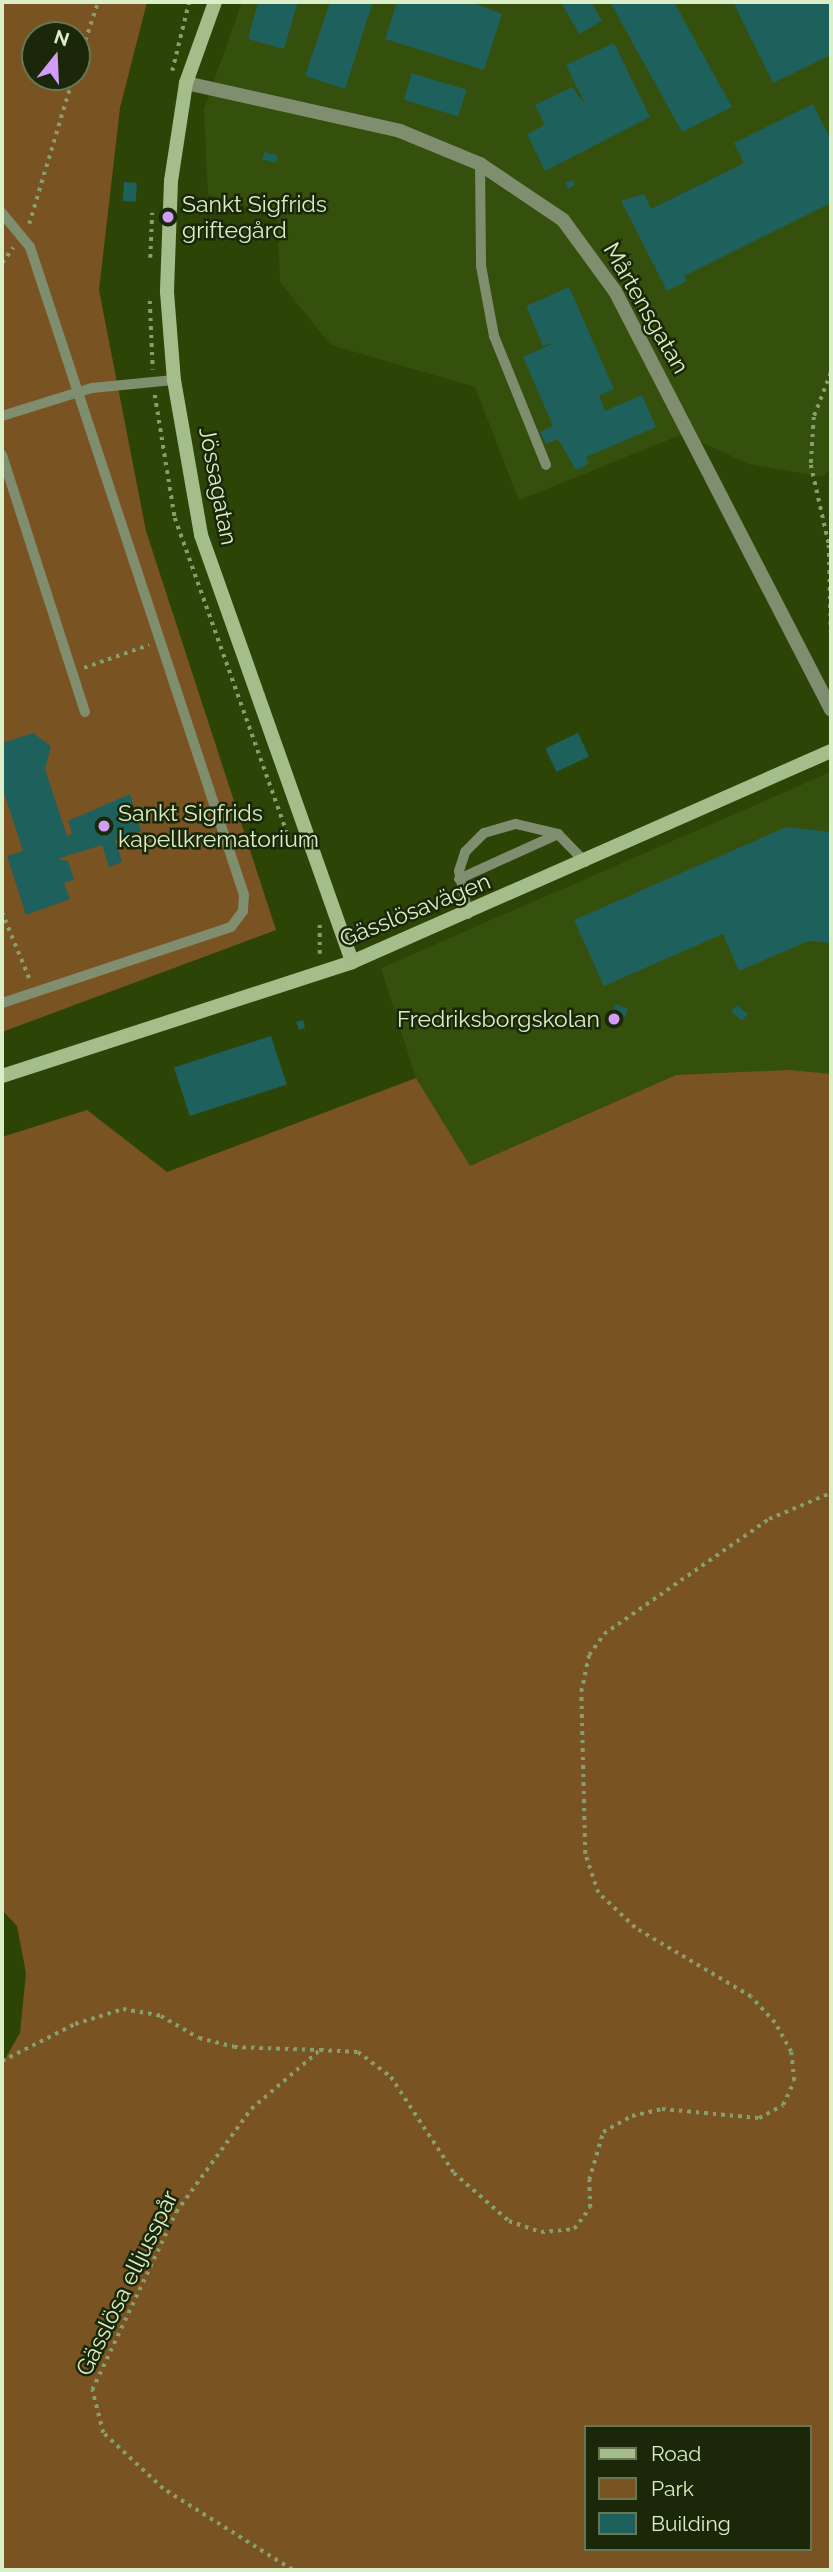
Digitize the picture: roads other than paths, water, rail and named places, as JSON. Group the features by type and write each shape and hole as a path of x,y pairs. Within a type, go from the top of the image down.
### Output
{"street":[{"name":"Jössagatan","path":"215,2 186,83 167,240 174,380 201,535 352,961"},
{"name":"Mårtensgatan","path":"186,83 400,131 480,164 563,220 597,262 831,709"},
{"name":"Gässlösavägen","path":"2,1076 352,961 468,915 831,751"}],"lane":[{"path":"480,164 481,266 494,336 546,466"},
{"path":"2,212 23,234 244,895 243,911 238,922 215,933 2,1003"},
{"path":"2,416 75,393 174,380"},
{"path":"2,455 85,712"},
{"path":"468,915 459,879 465,852 484,832 516,824 558,834 585,862"},
{"path":"459,879 558,834"}],"place":[{"name":"Sankt Sigfrids griftegård","path":"168,217"},
{"name":"Sankt Sigfrids kapellkrematorium","path":"104,826"},
{"name":"Fredriksborgskolan","path":"614,1019"}]}
